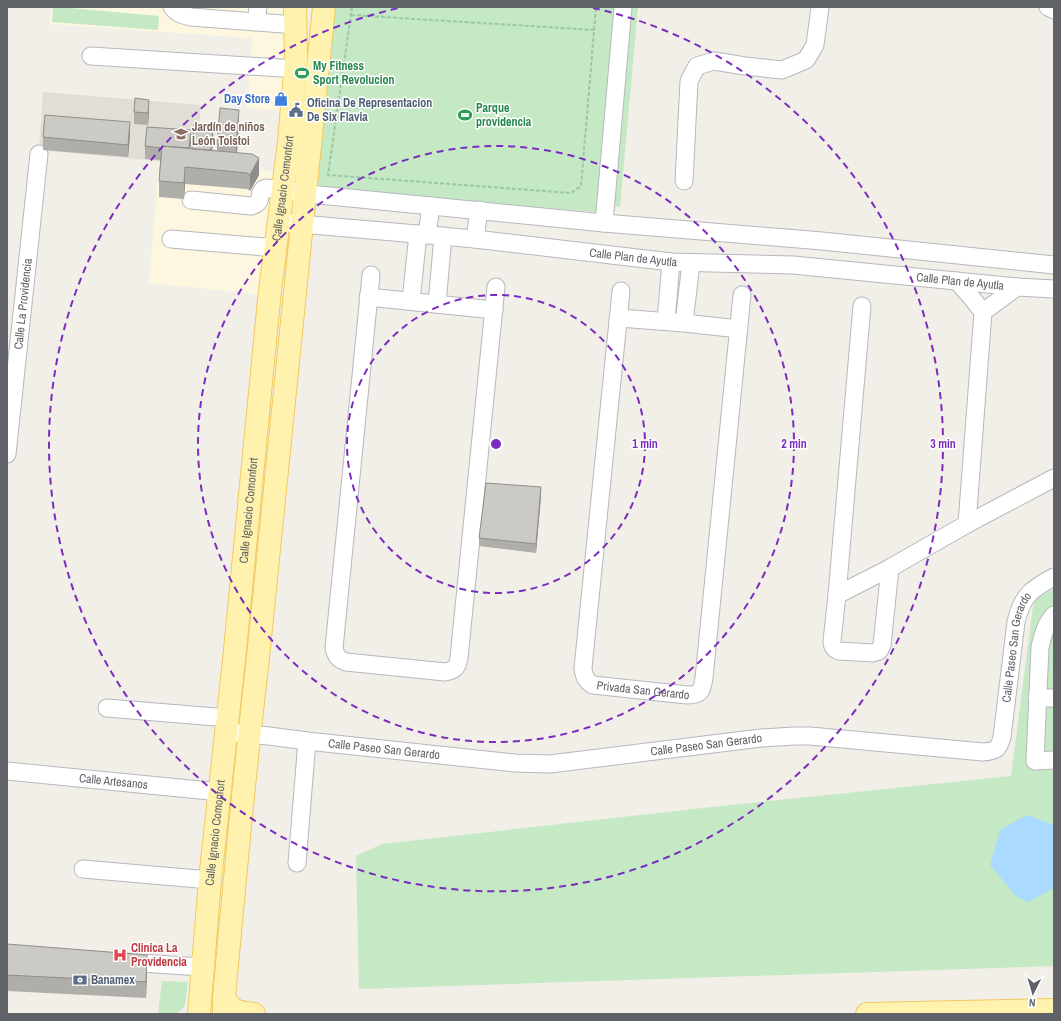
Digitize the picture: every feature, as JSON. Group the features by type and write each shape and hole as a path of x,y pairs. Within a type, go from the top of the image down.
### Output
{"main road":[{"name":"Calle Ignacio Comonfort","path":"224,1006 249,734 324,7"},
{"name":"Calle Ignacio Comonfort","path":"198,1014 210,880 270,298 289,142 296,69 295,16"},
{"path":"183,1014 192,1003 201,976"},
{"path":"224,1006 230,1007 237,1011 254,1014"},
{"path":"867,1014 1054,1010"}],"street":[{"path":"172,7 182,15 295,16"},
{"path":"604,223 623,7"},
{"path":"684,181 689,81 698,66 714,61 782,70 806,60 815,45 820,7"},
{"path":"1048,7 1054,10"},
{"path":"91,56 296,69"},
{"name":"Calle La Providencia","path":"7,454 39,154"},
{"name":"Calle Plan de Ayutla","path":"191,200 251,206 258,204 260,193 264,188 604,223 822,241 1054,265"},
{"path":"431,206 429,235 437,304"},
{"path":"475,239 479,210"},
{"name":"Calle Plan de Ayutla","path":"279,222 475,239 671,262 793,265 1017,287 1054,289"},
{"path":"411,301 429,235"},
{"path":"171,239 276,248"},
{"path":"793,265 794,239"},
{"path":"819,268 822,241"},
{"path":"666,322 671,262"},
{"path":"684,323 690,263"},
{"path":"371,275 334,648 335,654 338,658 346,662 445,672 456,667 458,662 496,287"},
{"path":"957,281 983,312 967,524"},
{"path":"983,312 1017,287"},
{"name":"Privada San Gerardo","path":"622,291 583,675 587,682 593,685 687,695 699,693 703,686 742,295"},
{"path":"368,297 494,310"},
{"path":"862,306 832,641 834,648 839,652 872,653 879,651 882,645 890,568"},
{"path":"619,318 738,329"},
{"path":"837,595 890,568 967,524 1054,478"},
{"name":"Calle Paseo San Gerardo","path":"107,708 227,725 249,734 532,764 550,764 761,738 794,736 810,736 992,752 997,749 1002,737 1016,622 1019,610 1024,599 1031,592 1054,577"},
{"path":"1054,615 1048,622 1040,647 1046,698 1035,762 1054,760"},
{"path":"297,863 307,741"},
{"name":"Calle Artesanos","path":"7,771 220,792"},
{"path":"83,869 210,880"},
{"path":"109,960 201,976"}],"path":[{"path":"352,7 328,175 571,194 581,186 596,7"},
{"path":"351,15 594,30"}],"shaded area":[{"path":"51,7 293,7 276,296 149,283 159,161 280,172 286,111 247,108 252,38 50,24"},
{"path":"43,92 201,105 199,127 216,129 212,166 39,150"}],"green space":[{"path":"53,7 70,7 159,16 158,30 52,22"},
{"name":"Parque providencia","path":"336,7 638,7 620,207 598,205 597,212 316,190 331,39"},
{"path":"1054,589 1054,966 359,989 356,856 382,844 712,807 1011,776 1034,599"},
{"path":"162,981 188,982 185,1005 177,1014 158,1014"}],"water":[{"path":"1027,815 1054,825 1054,888 1028,902 1016,896 990,865 1000,830"}],"building":[{"path":"135,98 149,100 148,113 134,112"},
{"path":"220,108 239,110 236,146 217,144"},
{"path":"45,115 130,122 128,145 43,137"},
{"path":"194,124 213,126 211,150 192,149"},
{"path":"147,127 191,130 189,148 162,146 162,148 145,146"},
{"path":"162,146 252,154 259,158 250,175 247,173 185,167 184,183 159,181"},
{"path":"486,483 541,487 536,544 479,538"},
{"path":"7,944 147,955 146,982 7,975"}],"place":[{"name":"My Fitness Sport Revolucion","path":"302,73"},
{"name":"Day Store","path":"281,99"},
{"name":"Oficina De Representacion De Six Flavia","path":"296,110"},
{"name":"Parque providencia","path":"465,115"},
{"name":"Jardín de niños León Tolstoi","path":"181,134"},
{"name":"Clinica La Providencia","path":"120,955"},
{"name":"Banamex","path":"80,980"}]}
